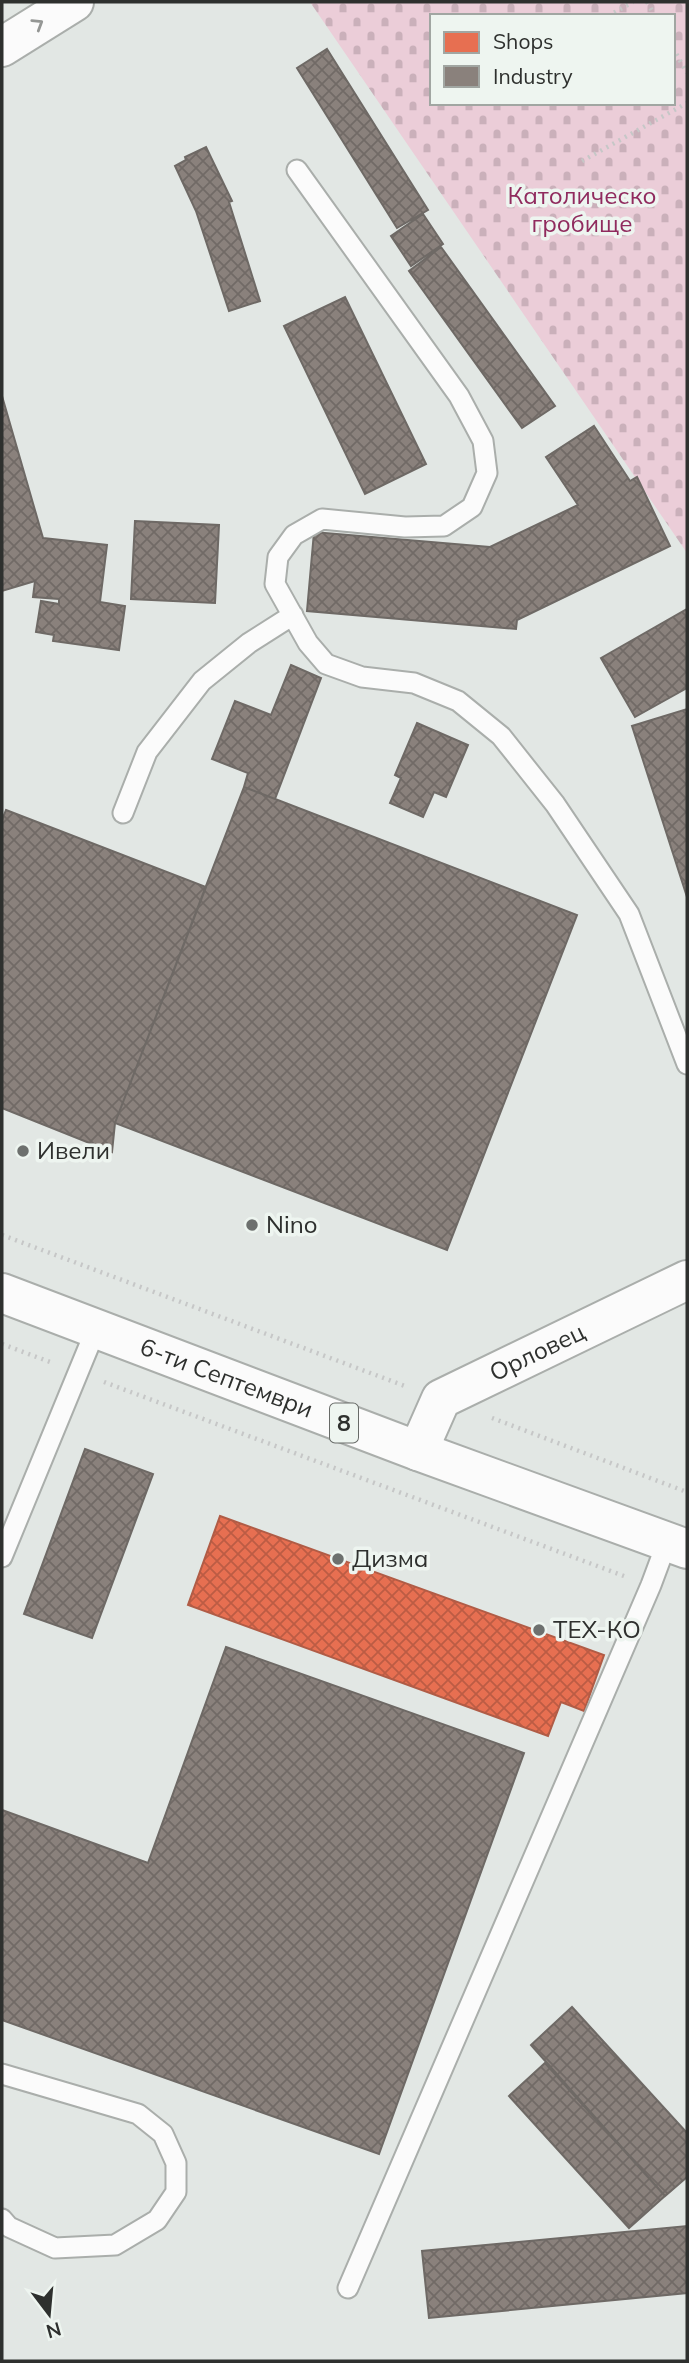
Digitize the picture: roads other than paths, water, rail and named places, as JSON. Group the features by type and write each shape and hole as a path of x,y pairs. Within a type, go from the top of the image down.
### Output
{"main road":[{"path":"2,47 74,2"},
{"name":"Орловец","path":"418,1451 441,1399 687,1280"},
{"name":"6-ти Септември","path":"2,1293 418,1451 677,1545"}],"lane":[{"path":"297,170 459,396 482,441 487,473 472,508 444,526 405,527 322,519 294,535 278,557 275,584 308,643 326,664 362,677 414,683 458,701 500,736 555,804 629,914 687,1064"},
{"path":"123,813 147,752 202,681 249,643 293,615"},
{"path":"2,1558 96,1329"},
{"path":"348,2288 651,1586 677,1545"},
{"path":"2,2074 138,2114 163,2134 176,2162 176,2192 157,2220 115,2245 55,2248 9,2227 2,2219"}],"place":[{"name":"Ивели","path":"23,1151"},
{"name":"Nino","path":"252,1225"},
{"name":"Дизма","path":"338,1559"},
{"name":"ТЕХ-КО","path":"539,1630"}],"park label":[{"name":"Католическо гробище","path":"582,210"}]}
